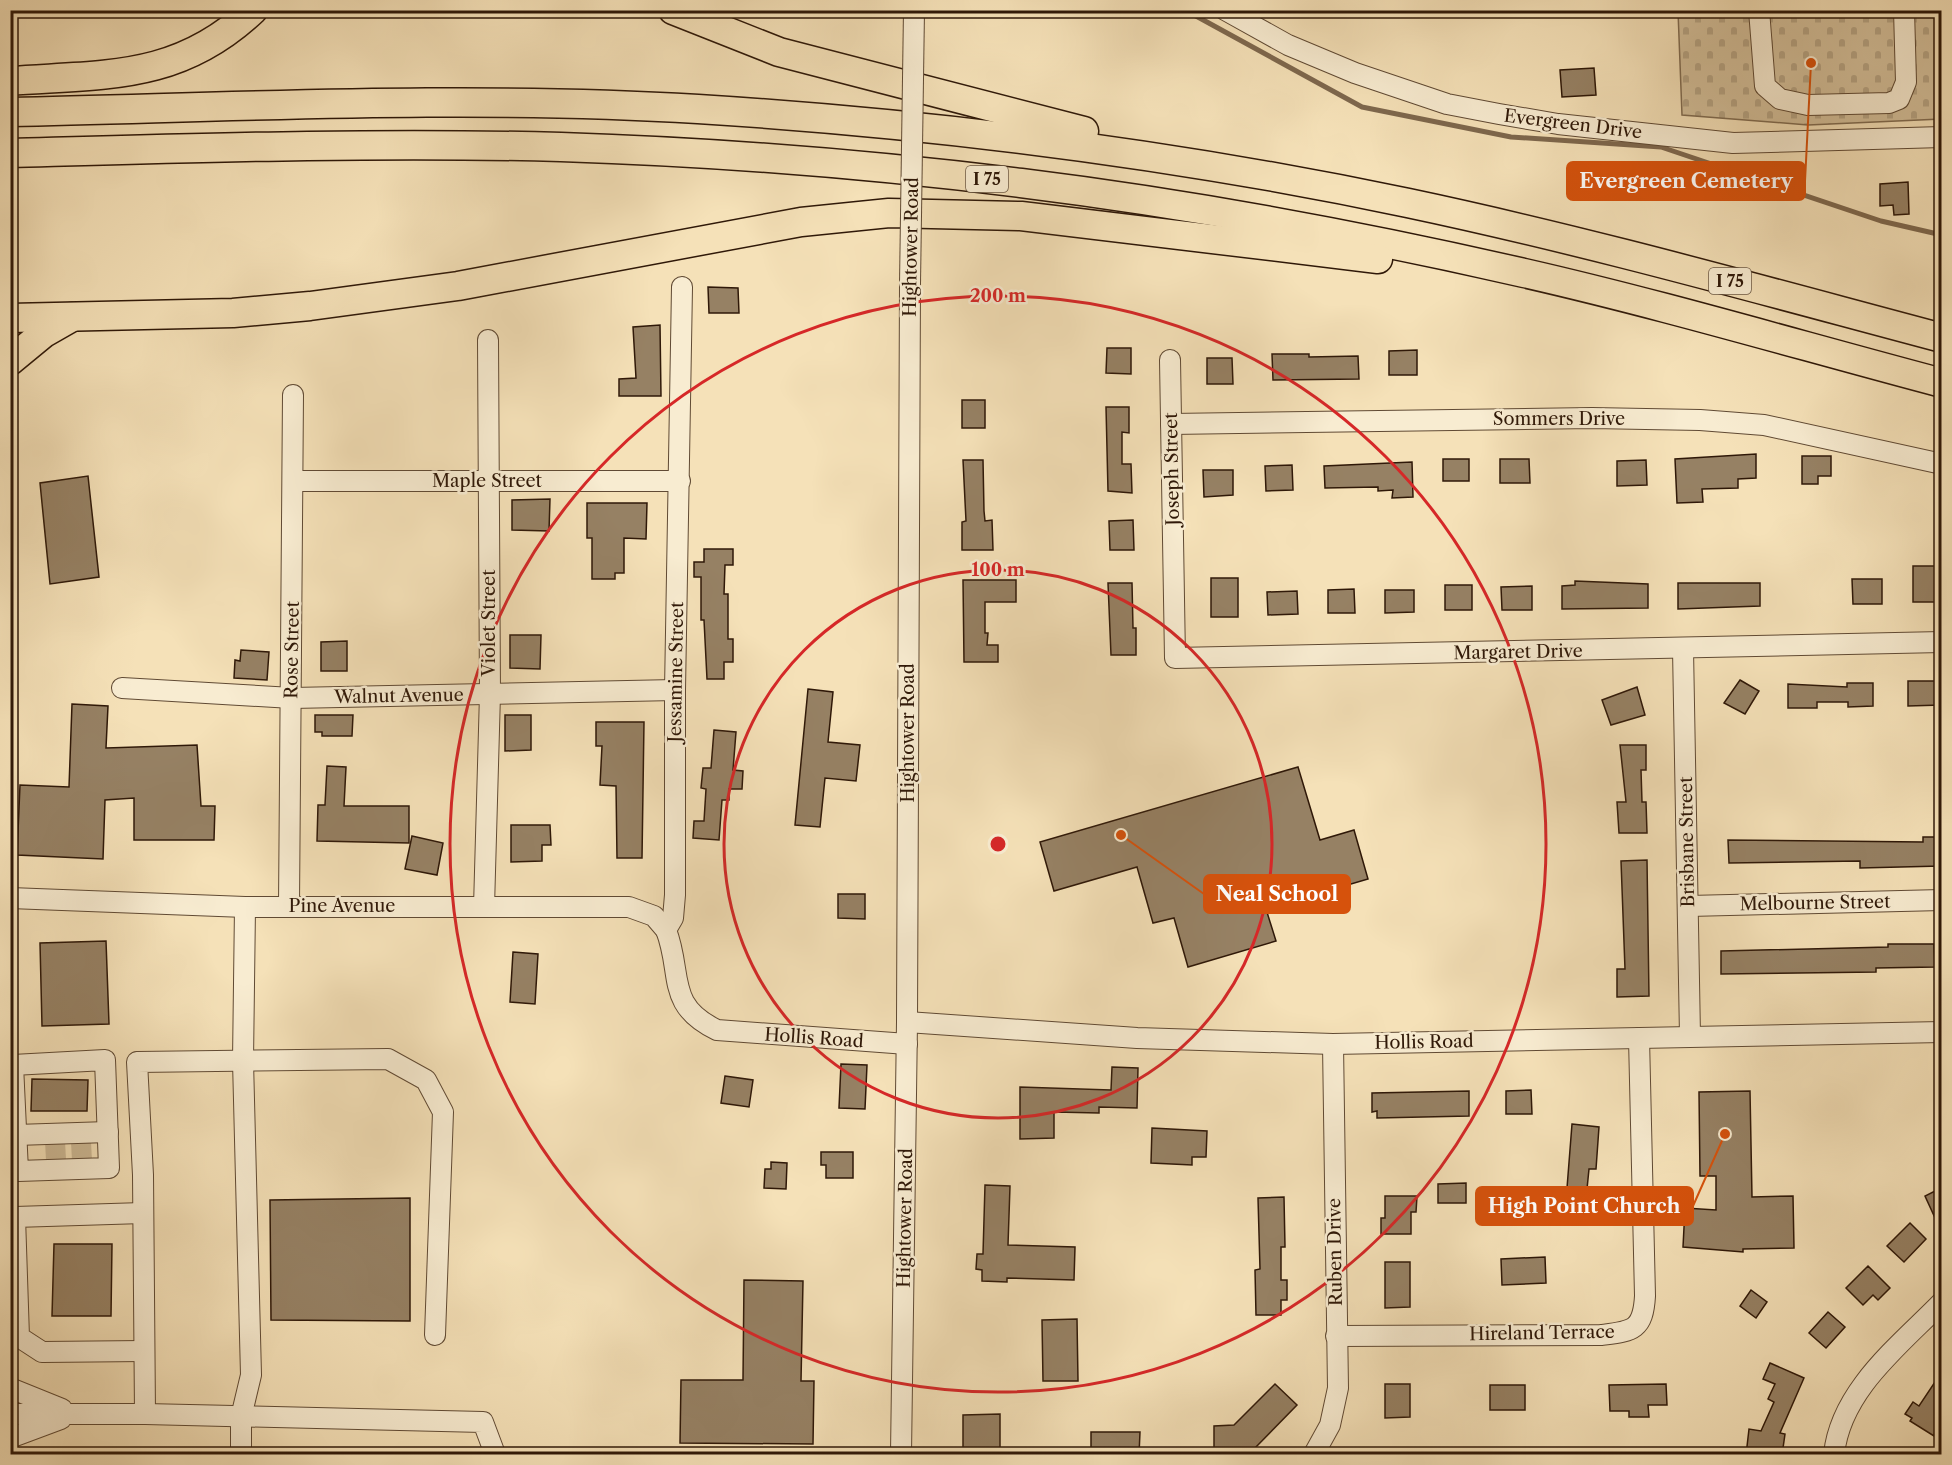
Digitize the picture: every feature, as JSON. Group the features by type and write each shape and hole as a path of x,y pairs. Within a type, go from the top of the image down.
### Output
{"highway":[{"path":"10,81 116,75 161,65 211,43 253,10"},
{"path":"673,10 735,37 790,55 1238,171"},
{"name":"I 75","path":"10,112 486,103 693,109 805,117 1045,142 1238,171 1405,202 1517,227 1941,338"},
{"name":"I 75","path":"10,153 463,146 702,153 862,165 1022,183 1192,207 1349,236 1528,274 1941,383"},
{"path":"10,318 232,313 321,305 458,285 801,222 889,213 1021,216 1401,262 1528,274"},
{"path":"10,361 44,333 73,317"}],"street":[{"name":"Hightower Road","path":"901,1455 907,1044 910,284 914,10"},
{"name":"Evergreen Drive","path":"1225,10 1288,45 1376,81 1447,104 1498,114 1558,124 1733,143 1941,137"},
{"path":"1759,10 1765,86 1780,99 1808,105 1888,103 1899,99 1906,82 1904,10"},
{"name":"Jessamine Street","path":"666,930 673,918 675,895 675,690 682,287"},
{"name":"Violet Street","path":"484,907 490,694 488,340"},
{"name":"Joseph Street","path":"1170,360 1174,578"},
{"name":"Rose Street","path":"289,906 293,395"},
{"name":"Sommers Drive","path":"1171,424 1569,418 1700,420 1764,425 1941,464"},
{"name":"Maple Street","path":"294,481 680,481"},
{"name":"Margaret Drive","path":"1174,578 1175,658 1941,642"},
{"name":"Brisbane Street","path":"1683,649 1690,1036"},
{"name":"Walnut Avenue","path":"123,688 292,698 675,690"},
{"name":"Pine Avenue","path":"10,898 245,907 629,907 654,916 666,930"},
{"name":"Melbourne Street","path":"1689,906 1941,900"},
{"path":"242,1455 241,1417 251,1375 243,1061 245,907"},
{"name":"Hollis Road","path":"666,930 673,948 677,989 682,1000 702,1023 722,1031 907,1044"},
{"name":"Hollis Road","path":"907,1022 1137,1038 1332,1044 1941,1032"},
{"name":"Hireland Terrace","path":"1336,1336 1601,1335 1625,1332 1637,1325 1644,1316 1645,1296 1639,1038"},
{"name":"Ruben Drive","path":"1314,1455 1330,1425 1336,1406 1332,1044"},
{"path":"145,1414 143,1213 137,1062 388,1059 426,1080 443,1112 435,1335"},
{"path":"16,1135 55,1151 82,1151 109,1168 108,1132 105,1060 12,1065 12,1108 18,1171 55,1151 82,1151 108,1132"},
{"path":"143,1213 15,1217 19,1337 42,1352 144,1351"},
{"path":"1834,1455 1836,1438 1853,1399 1874,1372 1941,1302"},
{"path":"10,1388 75,1414"},
{"path":"10,1414 145,1414 483,1422 495,1455"},
{"path":"10,1438 75,1414"}],"green space":[{"path":"1678,11 1941,11 1941,119 1808,125 1682,115"}],"building":[{"path":"1594,68 1596,95 1562,97 1560,70"},
{"path":"1908,182 1909,214 1894,215 1893,205 1880,206 1880,184"},
{"path":"708,287 738,288 739,313 709,313"},
{"path":"660,325 661,396 619,396 619,379 636,378 633,327"},
{"path":"1107,348 1131,348 1131,374 1106,373"},
{"path":"1417,350 1417,375 1389,375 1389,351"},
{"path":"1272,354 1309,354 1309,357 1358,356 1359,379 1273,380"},
{"path":"1207,358 1232,358 1233,384 1207,384"},
{"path":"962,400 985,400 985,428 962,428"},
{"path":"1106,407 1129,407 1129,433 1122,432 1122,464 1131,464 1132,493 1108,491"},
{"path":"1756,454 1756,478 1738,479 1738,488 1702,489 1703,502 1677,503 1675,459"},
{"path":"1802,456 1831,456 1831,476 1818,476 1818,484 1802,484"},
{"path":"1443,459 1469,459 1469,481 1443,481"},
{"path":"1500,459 1529,459 1530,483 1500,483"},
{"path":"963,460 983,460 985,521 992,520 993,550 962,550 962,522 966,521"},
{"path":"1646,460 1647,485 1617,486 1617,461"},
{"path":"1412,462 1413,497 1392,498 1393,490 1378,491 1378,487 1325,488 1324,466"},
{"path":"1292,465 1293,490 1266,491 1265,466"},
{"path":"1203,470 1233,470 1233,495 1204,497"},
{"path":"88,476 99,577 50,584 40,483"},
{"path":"550,499 549,531 512,530 512,500"},
{"path":"587,503 647,503 646,539 624,538 624,573 615,573 615,579 592,579 592,538 587,538"},
{"path":"1133,520 1134,550 1110,550 1109,521"},
{"path":"704,549 733,549 733,565 725,565 724,594 728,594 728,639 733,639 733,662 724,662 724,679 707,679 704,620 701,620 701,577 694,577 694,562 704,562"},
{"path":"1913,566 1939,566 1939,602 1913,602"},
{"path":"1211,578 1238,578 1238,617 1211,617"},
{"path":"1852,579 1882,579 1882,604 1853,604"},
{"path":"963,580 1016,580 1016,602 985,602 987,645 998,645 998,662 964,662"},
{"path":"1575,581 1648,584 1648,608 1562,609 1562,586 1575,585"},
{"path":"1108,583 1132,583 1136,655 1111,655"},
{"path":"1678,583 1760,583 1760,606 1678,609"},
{"path":"1445,585 1472,585 1472,610 1445,610"},
{"path":"1532,586 1532,610 1502,610 1501,587"},
{"path":"1354,589 1355,613 1328,613 1328,590"},
{"path":"1385,590 1414,590 1414,612 1385,613"},
{"path":"1297,591 1298,614 1268,615 1267,592"},
{"path":"510,635 541,635 540,669 510,668"},
{"path":"347,641 347,671 321,671 321,642"},
{"path":"241,650 269,652 267,680 234,678 235,660 240,661"},
{"path":"1740,680 1759,691 1745,714 1724,703"},
{"path":"1908,681 1940,681 1941,705 1908,706"},
{"path":"1847,683 1873,683 1873,706 1848,707 1848,702 1817,702 1817,708 1788,708 1788,684 1847,687"},
{"path":"1637,687 1645,715 1611,725 1602,700"},
{"path":"808,689 833,692 828,742 860,745 856,781 825,778 820,827 795,825"},
{"path":"72,704 108,706 106,748 197,745 201,806 215,806 214,840 134,840 134,798 105,800 103,859 17,855 20,785 69,787"},
{"path":"315,715 353,715 352,736 322,736 322,732 315,732"},
{"path":"505,715 531,715 531,750 505,751"},
{"path":"596,722 644,722 642,858 617,858 616,786 600,785 602,746 596,746"},
{"path":"714,730 736,732 733,770 743,771 742,789 729,789 729,800 722,800 719,840 693,838 694,821 704,821 706,789 701,788 703,768 711,768"},
{"path":"1620,745 1646,745 1646,770 1641,770 1642,802 1646,802 1647,833 1619,833 1617,802 1626,802"},
{"path":"327,766 346,767 344,806 409,806 409,843 317,841 318,805 325,805"},
{"path":"1298,767 1320,840 1354,830 1368,879 1266,909 1276,941 1188,967 1174,918 1153,923 1137,867 1054,891 1040,842"},
{"path":"511,825 550,825 551,845 542,845 542,861 511,862"},
{"path":"412,836 443,843 437,875 405,869"},
{"path":"1923,837 1941,837 1941,866 1860,868 1860,861 1729,863 1728,840 1923,842"},
{"path":"1647,860 1649,996 1617,997 1617,969 1625,969 1621,861"},
{"path":"838,894 865,894 865,919 838,918"},
{"path":"106,941 109,1024 42,1026 40,943"},
{"path":"1888,944 1934,944 1935,967 1876,968 1876,972 1721,974 1721,951 1888,947"},
{"path":"513,952 538,954 535,1004 510,1002"},
{"path":"841,1064 867,1065 865,1109 839,1108"},
{"path":"1112,1067 1138,1068 1137,1108 1099,1107 1099,1113 1054,1112 1054,1138 1020,1139 1020,1087 1111,1090"},
{"path":"725,1076 753,1080 749,1107 721,1103"},
{"path":"32,1079 88,1080 87,1111 31,1111"},
{"path":"1531,1090 1532,1114 1506,1114 1506,1091"},
{"path":"1469,1091 1469,1116 1377,1118 1377,1111 1372,1112 1372,1093"},
{"path":"1750,1091 1752,1197 1793,1196 1794,1248 1743,1249 1743,1252 1683,1247 1685,1208 1716,1210 1716,1176 1700,1176 1699,1092"},
{"path":"1572,1124 1599,1127 1596,1169 1589,1169 1587,1189 1567,1188"},
{"path":"1152,1128 1207,1131 1206,1157 1192,1157 1192,1165 1151,1163"},
{"path":"821,1152 853,1152 853,1178 826,1178 826,1165 821,1165"},
{"path":"771,1162 787,1163 786,1189 764,1188 765,1169 771,1169"},
{"path":"1466,1183 1466,1203 1438,1203 1438,1184"},
{"path":"985,1185 1010,1186 1008,1245 1075,1247 1074,1280 1007,1278 1007,1282 982,1281 982,1270 976,1269 977,1254 983,1254"},
{"path":"1941,1188 1941,1231 1925,1196"},
{"path":"1385,1196 1417,1196 1416,1212 1411,1212 1411,1234 1381,1234 1381,1218 1385,1218"},
{"path":"1284,1197 1285,1247 1281,1247 1281,1280 1287,1280 1287,1300 1281,1300 1281,1315 1256,1315 1255,1270 1260,1269 1258,1198"},
{"path":"410,1198 410,1321 271,1320 270,1200"},
{"path":"1910,1223 1926,1239 1904,1262 1887,1246"},
{"path":"54,1244 112,1244 111,1316 52,1316"},
{"path":"1545,1257 1546,1283 1502,1285 1501,1259"},
{"path":"1385,1262 1410,1262 1410,1307 1385,1308"},
{"path":"1868,1266 1890,1288 1878,1300 1873,1295 1863,1305 1846,1288"},
{"path":"744,1280 803,1281 801,1381 814,1381 813,1444 680,1443 681,1380 743,1380"},
{"path":"1751,1290 1767,1302 1756,1318 1740,1306"},
{"path":"1828,1312 1845,1327 1826,1348 1809,1333"},
{"path":"1077,1319 1078,1381 1043,1381 1042,1320"},
{"path":"1770,1363 1804,1378 1780,1433 1785,1434 1782,1455 1746,1455 1749,1429 1761,1431 1774,1402 1768,1399 1775,1384 1763,1379"},
{"path":"1941,1373 1941,1435 1935,1431 1934,1436 1910,1421 1912,1418 1905,1414 1913,1402 1919,1406"},
{"path":"1275,1384 1297,1405 1254,1449 1214,1450 1214,1426 1234,1425"},
{"path":"1385,1384 1410,1384 1410,1417 1385,1418"},
{"path":"1666,1384 1667,1405 1648,1405 1649,1417 1629,1417 1629,1411 1610,1411 1609,1385"},
{"path":"1490,1385 1525,1385 1525,1410 1490,1410"},
{"path":"1000,1414 1000,1451 963,1451 963,1415"},
{"path":"1091,1432 1140,1432 1139,1455 1091,1455"}],"waterway":[{"path":"1185,10 1362,107 1511,137 1661,147 1881,221 1942,235"}],"tunnel":[{"path":"55,1141 56,1160"},
{"path":"81,1142 82,1161"}],"place":[{"name":"Evergreen Cemetery","path":"1811,63"},
{"name":"Neal School","path":"1121,835"},
{"name":"High Point Church","path":"1725,1134"}]}
